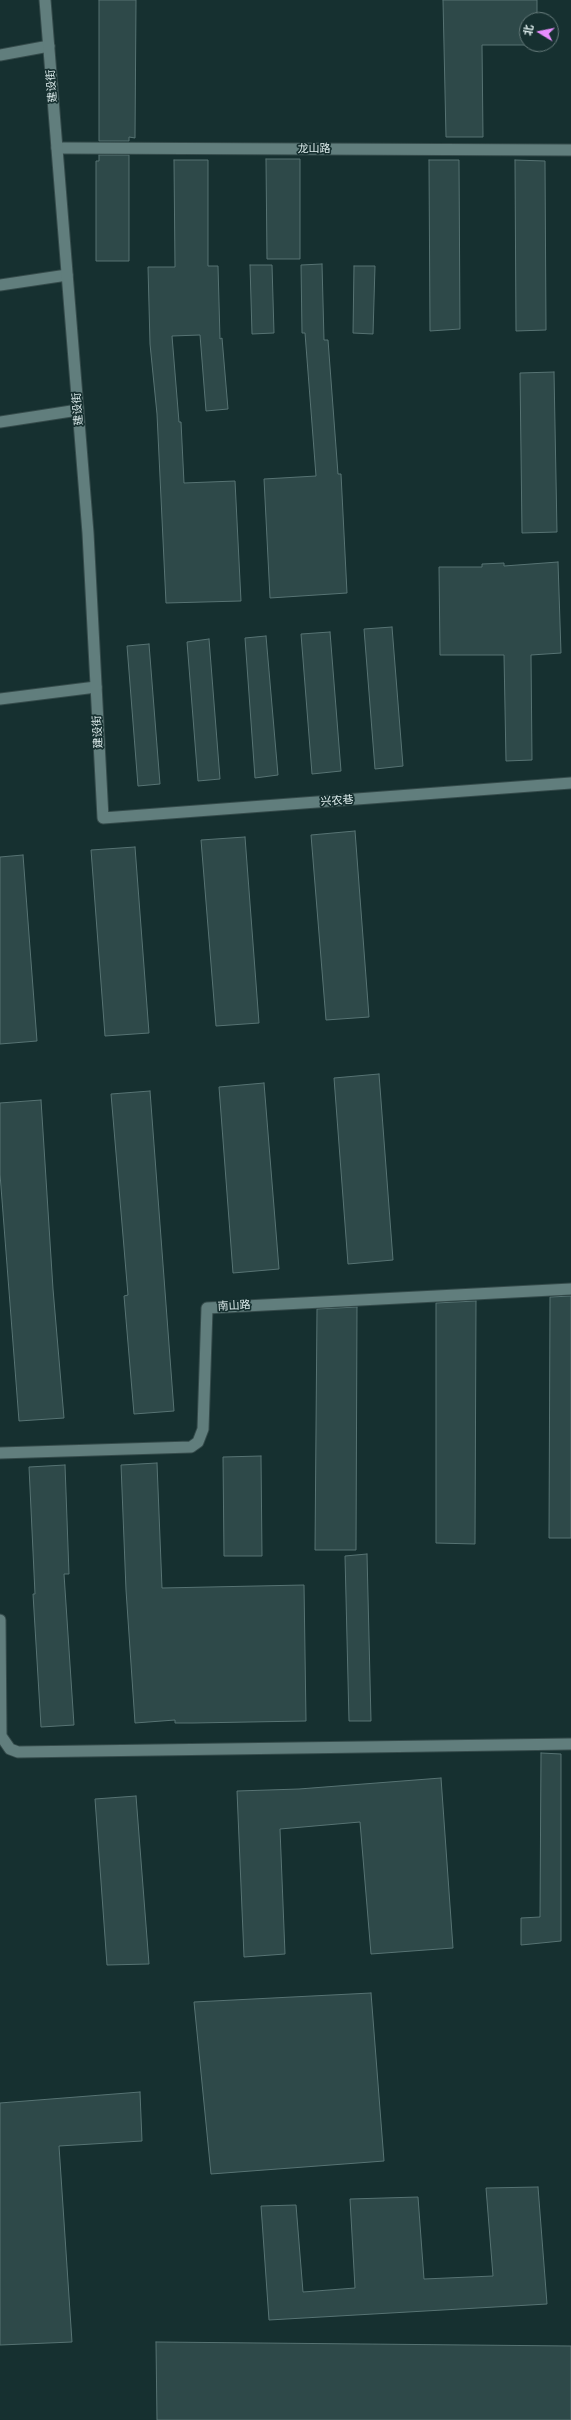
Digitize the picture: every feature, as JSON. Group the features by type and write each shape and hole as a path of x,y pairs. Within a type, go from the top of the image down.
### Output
{"street":[{"name":"建设街","path":"45,0 88,533 103,818"},
{"path":"0,55 49,46"},
{"name":"龙山路","path":"57,148 571,150"},
{"path":"0,284 67,276"},
{"path":"0,422 78,410"},
{"path":"0,699 96,687"},
{"name":"兴农巷","path":"103,818 571,783"},
{"name":"南山路","path":"0,1454 191,1447 198,1442 203,1429 207,1308 571,1289"},
{"path":"0,1620 2,1736 10,1749 18,1752 571,1744"}],"building":[{"path":"99,0 136,0 135,138 129,137 129,141 99,141"},
{"path":"443,0 537,0 537,12 519,12 519,45 482,45 483,137 446,137"},
{"path":"99,155 129,155 129,261 96,261 96,161 99,161"},
{"path":"266,159 300,159 300,259 267,259"},
{"path":"174,160 208,160 208,266 218,266 220,339 222,338 228,409 206,411 200,335 172,336 179,422 181,422 184,483 235,481 241,601 166,603 157,414 150,344 148,267 175,267"},
{"path":"429,160 459,160 460,329 430,331"},
{"path":"515,160 545,161 546,330 516,331"},
{"path":"322,264 324,340 328,340 338,474 341,474 347,593 270,598 264,479 316,476 305,333 302,333 301,265"},
{"path":"250,265 272,265 274,333 252,334"},
{"path":"354,266 375,266 373,334 353,333"},
{"path":"554,372 557,532 522,533 520,373"},
{"path":"558,562 561,653 531,655 532,760 506,761 504,655 440,655 439,567 482,567 482,564 504,563 504,566"},
{"path":"392,627 403,766 375,769 364,629"},
{"path":"330,632 341,771 312,774 301,634"},
{"path":"266,636 278,775 255,778 245,638"},
{"path":"209,639 220,779 198,781 187,642"},
{"path":"149,644 160,784 138,786 127,646"},
{"path":"355,831 369,1017 326,1020 311,835"},
{"path":"245,837 259,1023 216,1026 201,840"},
{"path":"135,847 149,1033 105,1036 91,850"},
{"path":"23,855 37,1041 0,1044 0,857"},
{"path":"379,1074 393,1260 348,1264 334,1078"},
{"path":"264,1083 279,1269 233,1273 219,1087"},
{"path":"150,1091 174,1411 134,1414 124,1296 128,1295 111,1094"},
{"path":"41,1100 53,1289 64,1418 19,1421 0,1174 0,1103"},
{"path":"571,1296 571,1538 549,1538 550,1297"},
{"path":"476,1301 475,1544 436,1543 436,1303"},
{"path":"357,1307 356,1550 315,1550 317,1309"},
{"path":"261,1456 262,1556 224,1556 223,1457"},
{"path":"157,1463 162,1588 304,1585 306,1721 175,1723 175,1720 135,1723 126,1590 121,1465"},
{"path":"65,1465 69,1574 64,1574 74,1725 41,1727 33,1594 35,1594 29,1467"},
{"path":"367,1554 371,1721 349,1721 345,1556"},
{"path":"541,1753 561,1754 561,1941 521,1945 521,1918 540,1917"},
{"path":"441,1778 453,1948 371,1954 360,1822 280,1829 285,1954 244,1957 237,1791 299,1789"},
{"path":"136,1796 149,1964 107,1965 95,1799"},
{"path":"371,1993 384,2161 211,2174 194,2002"},
{"path":"140,2092 142,2141 59,2146 72,2342 0,2345 0,2103"},
{"path":"538,2187 547,2304 269,2320 261,2206 296,2205 303,2292 355,2288 350,2199 418,2197 424,2279 493,2276 486,2188"},
{"path":"156,2342 571,2346 571,2420 157,2420"}]}
